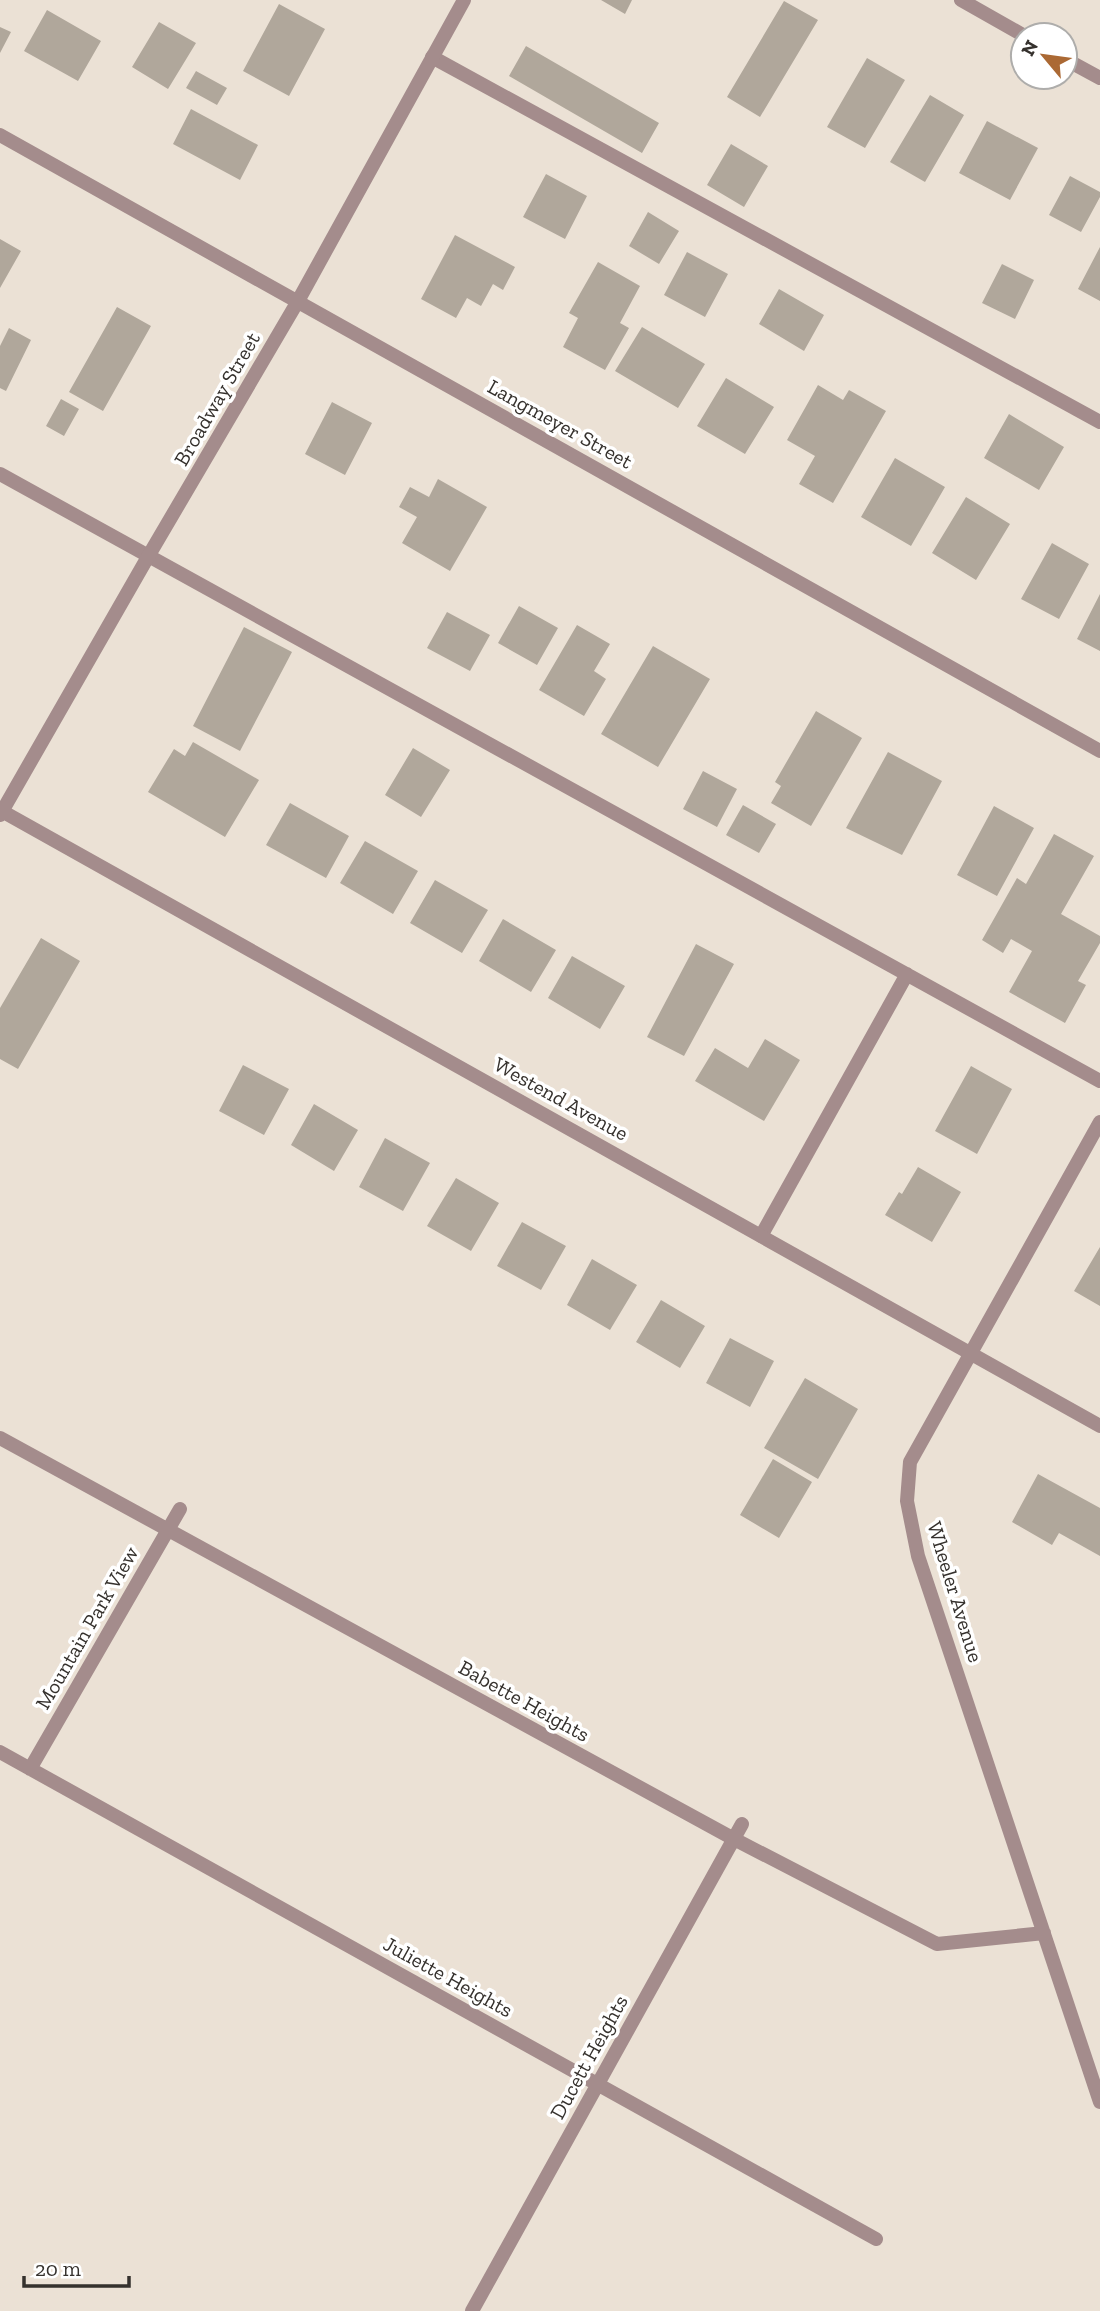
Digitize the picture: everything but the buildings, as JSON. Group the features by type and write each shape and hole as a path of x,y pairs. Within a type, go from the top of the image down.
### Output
{"street":[{"name":"Broadway Street","path":"1,812 298,301 464,0"},
{"path":"961,0 1009,27"},
{"path":"432,57 1100,422"},
{"path":"1079,66 1100,78"},
{"name":"Langmeyer Street","path":"0,135 1100,751"},
{"path":"0,474 1100,1081"},
{"name":"Westend Avenue","path":"1,812 1100,1426"},
{"path":"761,1236 907,974"},
{"name":"Wheeler Avenue","path":"1100,1122 910,1462 907,1501 918,1556 1100,2102"},
{"name":"Babette Heights","path":"0,1438 734,1839 937,1944 1044,1933"},
{"name":"Mountain Park View","path":"30,1769 180,1509"},
{"name":"Juliette Heights","path":"0,1752 876,2239"},
{"name":"Ducett Heights","path":"472,2311 742,1824"}]}
